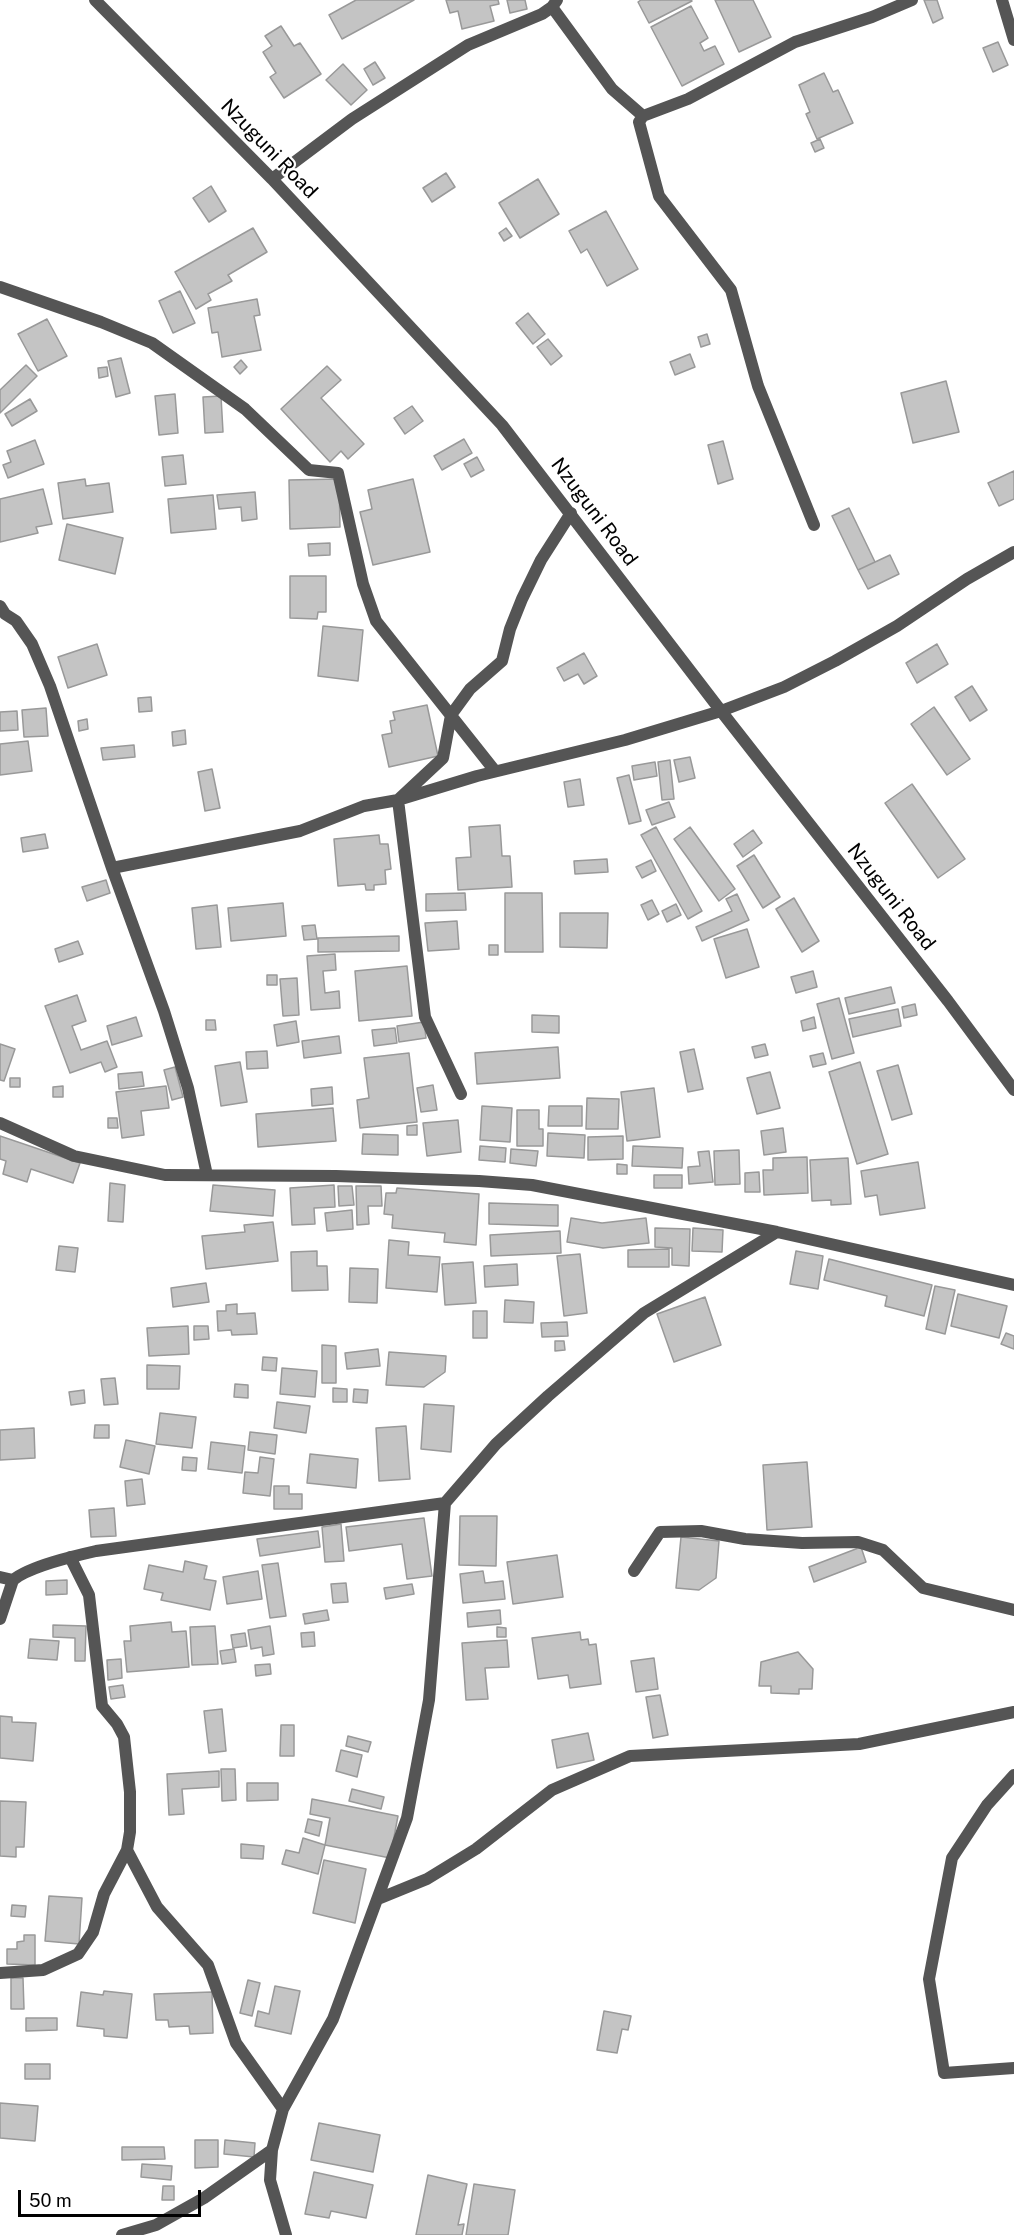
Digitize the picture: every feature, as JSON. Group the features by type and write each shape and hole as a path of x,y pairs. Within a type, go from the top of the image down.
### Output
{"street":[{"name":"Nzuguni Road","path":"95,0 272,179 502,425 721,711 948,1001 1014,1090"},
{"path":"814,525 758,386 731,290 659,196 639,122 642,116 688,99 795,42 872,17 912,0"},
{"path":"1002,0 1014,40"},
{"path":"272,179 310,148 352,119 468,45 492,33 531,20 554,4 612,88 642,116"},
{"path":"0,287 101,322 152,343 244,409 309,470 338,473 363,584 375,621 495,771"},
{"path":"398,800 443,758 450,715 470,689 502,661 510,630 522,599 541,560 570,513"},
{"path":"112,868 300,831 364,806 398,800 495,771 625,740 721,711 784,687 835,661 897,626 967,579 1014,552"},
{"path":"0,606 5,614 16,621 32,644 50,686 164,1011 188,1088 207,1175"},
{"path":"398,800 425,1017 461,1094"},
{"path":"0,1123 74,1156 165,1175 348,1177 532,1185 777,1232 1014,1286"},
{"path":"286,2235 270,2180 272,2150 283,2109 333,2019 406,1818 429,1700 445,1503 496,1444 644,1313 777,1232"},
{"path":"0,1619 13,1580 21,1573 70,1557 445,1503"},
{"path":"634,1571 660,1532 701,1531 745,1539 802,1543 858,1542 883,1550 923,1588 1014,1610"},
{"path":"0,1973 43,1970 78,1954 93,1932 104,1894 127,1850 130,1832 130,1802 126,1746 117,1724 102,1706 89,1595 70,1557"},
{"path":"0,1577 13,1580"},
{"path":"378,1899 427,1879 466,1855 552,1790 630,1755 859,1744 1014,1712"},
{"path":"1014,1775 987,1805 952,1858 929,1979 944,2073 1014,2068"},
{"path":"127,1850 157,1907 208,1965 236,2043 283,2109"},
{"path":"122,2235 156,2225 204,2198 272,2150"}],"building":[{"path":"356,0 414,0 342,39 329,15"},
{"path":"446,0 498,0 499,4 490,6 494,21 462,29 458,11 450,13"},
{"path":"507,0 525,0 527,9 510,13"},
{"path":"641,0 692,1 649,23 638,2"},
{"path":"715,0 753,0 771,37 739,52"},
{"path":"924,0 937,0 943,18 933,23"},
{"path":"691,6 708,38 700,43 704,51 715,46 724,64 682,86 651,27"},
{"path":"281,26 294,46 300,43 321,74 284,98 270,77 276,73 263,52 272,46 265,36"},
{"path":"998,42 1008,65 993,72 983,48"},
{"path":"375,62 385,78 373,85 364,69"},
{"path":"343,64 367,90 351,105 326,80"},
{"path":"824,73 833,92 838,90 853,123 817,139 806,114 810,112 799,85"},
{"path":"820,139 824,148 815,152 811,143"},
{"path":"446,173 455,187 432,202 423,188"},
{"path":"538,179 559,214 520,238 499,203"},
{"path":"211,186 226,211 209,222 193,198"},
{"path":"606,211 638,269 607,286 587,249 581,253 569,231"},
{"path":"253,228 267,252 228,275 232,281 208,294 211,300 196,309 175,272"},
{"path":"506,228 512,236 504,241 499,233"},
{"path":"180,291 195,323 173,333 159,301"},
{"path":"257,299 260,315 254,316 261,350 222,357 218,332 212,333 208,308"},
{"path":"528,313 545,334 533,344 516,323"},
{"path":"47,319 67,356 38,371 18,334"},
{"path":"707,334 710,344 701,347 698,337"},
{"path":"548,339 562,356 551,365 537,347"},
{"path":"690,354 695,367 675,375 670,362"},
{"path":"121,358 130,393 116,397 108,361"},
{"path":"241,360 247,367 240,374 234,367"},
{"path":"26,365 37,376 0,413 0,390"},
{"path":"327,366 341,380 321,398 364,444 348,459 341,451 330,462 281,409"},
{"path":"107,367 108,376 99,378 98,368"},
{"path":"946,381 959,432 913,443 901,393"},
{"path":"175,394 178,433 159,435 155,396"},
{"path":"221,396 223,432 205,433 203,397"},
{"path":"30,399 37,411 12,426 5,414"},
{"path":"412,406 423,421 405,434 394,418"},
{"path":"464,439 472,453 442,470 434,456"},
{"path":"35,440 44,464 8,478 3,465 11,462 7,451"},
{"path":"723,441 733,479 718,484 708,445"},
{"path":"183,455 186,484 165,486 162,457"},
{"path":"477,457 484,470 471,477 464,464"},
{"path":"1014,471 1014,499 999,506 988,483"},
{"path":"85,479 86,486 109,483 113,512 63,519 58,483"},
{"path":"339,479 340,527 290,529 289,480"},
{"path":"413,479 430,552 373,565 360,512 372,509 368,490"},
{"path":"43,489 52,524 36,527 38,533 0,542 0,499"},
{"path":"255,492 257,519 242,521 241,507 219,509 217,495"},
{"path":"213,495 216,529 171,533 168,499"},
{"path":"849,508 875,562 858,570 832,516"},
{"path":"67,524 123,538 115,574 59,560"},
{"path":"330,543 330,555 309,556 308,544"},
{"path":"890,555 899,574 868,589 858,570"},
{"path":"290,576 326,576 326,612 318,612 317,619 290,618"},
{"path":"323,626 363,630 358,681 318,676"},
{"path":"97,644 107,675 68,688 58,657"},
{"path":"937,644 948,664 917,683 906,663"},
{"path":"584,653 597,676 584,684 578,674 564,681 557,668"},
{"path":"972,686 987,710 970,721 955,697"},
{"path":"151,697 152,711 139,712 138,698"},
{"path":"427,705 438,756 389,767 382,735 392,733 390,721 395,720 393,712"},
{"path":"934,707 970,759 947,775 911,724"},
{"path":"46,708 48,736 24,737 22,710"},
{"path":"17,711 18,730 0,731 0,712"},
{"path":"87,719 88,729 79,731 78,721"},
{"path":"185,730 186,744 173,746 172,732"},
{"path":"28,741 32,771 0,775 0,744"},
{"path":"134,745 135,757 103,760 101,748"},
{"path":"690,757 695,778 679,782 674,760"},
{"path":"670,760 674,799 662,800 658,762"},
{"path":"655,762 657,776 634,780 632,766"},
{"path":"212,769 220,808 205,811 198,772"},
{"path":"629,775 641,821 629,824 617,778"},
{"path":"580,779 584,805 568,807 564,782"},
{"path":"912,784 965,859 938,878 885,803"},
{"path":"669,802 675,817 652,825 646,810"},
{"path":"500,825 502,856 510,856 512,887 458,890 456,858 471,857 469,827"},
{"path":"656,827 702,911 688,919 641,835"},
{"path":"690,827 735,889 719,901 674,839"},
{"path":"753,830 762,843 743,857 734,844"},
{"path":"45,834 48,848 23,852 21,838"},
{"path":"379,835 380,844 388,844 391,869 385,870 386,884 374,885 374,890 366,890 365,884 338,886 334,839"},
{"path":"754,855 780,897 763,908 737,866"},
{"path":"607,859 608,872 575,874 574,861"},
{"path":"651,860 656,871 642,878 636,867"},
{"path":"106,880 110,893 87,901 82,887"},
{"path":"465,893 466,910 426,911 426,894"},
{"path":"505,893 542,893 543,952 505,952"},
{"path":"737,894 749,920 702,941 696,927 732,911 726,899"},
{"path":"794,898 819,941 802,952 776,909"},
{"path":"652,900 659,914 648,920 641,905"},
{"path":"283,903 286,936 231,941 228,908"},
{"path":"676,904 681,915 667,922 662,911"},
{"path":"217,905 221,947 196,949 192,908"},
{"path":"560,913 608,913 607,948 560,947"},
{"path":"457,921 459,949 428,951 425,923"},
{"path":"315,925 317,939 304,940 302,926"},
{"path":"747,929 759,967 726,978 714,939"},
{"path":"399,936 399,951 318,952 318,938"},
{"path":"78,941 83,954 59,962 55,949"},
{"path":"489,945 498,945 498,955 489,955"},
{"path":"335,954 336,970 323,971 325,993 339,991 340,1008 311,1010 307,956"},
{"path":"407,966 412,1016 359,1021 355,971"},
{"path":"813,971 817,987 796,993 791,977"},
{"path":"267,975 277,975 277,985 267,985"},
{"path":"297,978 299,1015 283,1016 280,979"},
{"path":"891,987 895,1003 849,1014 845,998"},
{"path":"77,995 86,1021 72,1026 81,1050 107,1041 117,1067 105,1072 101,1062 70,1073 45,1006"},
{"path":"839,998 854,1053 832,1059 817,1004"},
{"path":"915,1004 917,1015 904,1018 902,1007"},
{"path":"898,1009 901,1026 853,1037 849,1019"},
{"path":"532,1015 559,1016 559,1033 532,1032"},
{"path":"136,1017 142,1036 112,1045 107,1026"},
{"path":"814,1017 816,1028 803,1031 801,1021"},
{"path":"206,1020 215,1020 216,1030 206,1030"},
{"path":"296,1021 299,1042 277,1046 274,1025"},
{"path":"424,1022 426,1038 399,1042 397,1026"},
{"path":"395,1028 397,1043 374,1046 372,1030"},
{"path":"339,1036 341,1053 304,1058 302,1041"},
{"path":"0,1044 15,1049 4,1081 0,1080"},
{"path":"765,1044 768,1055 755,1058 752,1047"},
{"path":"558,1047 560,1078 477,1084 475,1053"},
{"path":"694,1049 703,1089 688,1092 680,1052"},
{"path":"267,1051 268,1068 247,1069 246,1052"},
{"path":"409,1053 417,1122 360,1128 357,1100 369,1098 364,1058"},
{"path":"823,1053 826,1064 813,1067 810,1056"},
{"path":"240,1062 247,1102 221,1106 215,1066"},
{"path":"860,1062 888,1154 857,1164 829,1072"},
{"path":"898,1065 912,1114 892,1120 877,1071"},
{"path":"175,1067 183,1097 172,1100 164,1070"},
{"path":"142,1072 144,1086 119,1089 118,1074"},
{"path":"770,1072 780,1108 757,1114 747,1078"},
{"path":"10,1078 20,1078 20,1087 10,1087"},
{"path":"433,1085 437,1110 421,1112 417,1088"},
{"path":"63,1086 63,1097 53,1097 53,1087"},
{"path":"166,1086 169,1108 141,1111 144,1135 122,1138 116,1092"},
{"path":"332,1087 333,1104 312,1106 311,1089"},
{"path":"654,1088 660,1137 627,1141 621,1092"},
{"path":"587,1098 619,1099 618,1129 586,1129"},
{"path":"482,1106 512,1108 510,1142 480,1140"},
{"path":"549,1106 582,1106 582,1126 548,1126"},
{"path":"333,1108 336,1141 258,1147 256,1114"},
{"path":"517,1110 539,1110 539,1129 543,1129 543,1146 517,1146"},
{"path":"108,1118 117,1118 118,1128 108,1128"},
{"path":"458,1120 461,1152 427,1156 423,1123"},
{"path":"417,1125 417,1135 407,1135 407,1126"},
{"path":"783,1128 786,1152 764,1155 761,1131"},
{"path":"548,1133 585,1135 584,1158 547,1156"},
{"path":"363,1134 398,1135 398,1155 362,1154"},
{"path":"0,1136 80,1163 73,1183 31,1169 27,1182 3,1174 6,1161 0,1159"},
{"path":"623,1136 623,1159 588,1160 588,1137"},
{"path":"480,1146 506,1148 505,1162 479,1160"},
{"path":"633,1146 683,1148 682,1168 632,1166"},
{"path":"511,1149 538,1151 536,1166 510,1163"},
{"path":"739,1150 740,1184 715,1185 714,1151"},
{"path":"709,1151 713,1182 689,1184 688,1167 700,1166 698,1152"},
{"path":"807,1157 808,1193 764,1195 763,1170 773,1170 773,1158"},
{"path":"848,1158 851,1204 831,1205 831,1200 812,1201 810,1160"},
{"path":"918,1162 925,1208 880,1215 877,1195 865,1197 861,1171"},
{"path":"617,1164 627,1165 627,1174 617,1174"},
{"path":"759,1172 760,1192 745,1192 745,1173"},
{"path":"654,1175 682,1175 682,1188 654,1188"},
{"path":"110,1183 125,1185 123,1222 108,1221"},
{"path":"213,1185 275,1190 273,1216 210,1211"},
{"path":"334,1185 335,1207 314,1208 315,1224 292,1225 290,1188"},
{"path":"338,1186 352,1186 354,1205 339,1206"},
{"path":"356,1186 381,1186 382,1206 368,1206 369,1224 357,1225"},
{"path":"397,1188 479,1194 476,1245 444,1242 445,1233 392,1228 393,1215 384,1214 386,1193 396,1193"},
{"path":"489,1203 558,1205 558,1226 489,1224"},
{"path":"352,1210 353,1229 327,1231 325,1213"},
{"path":"571,1218 602,1223 646,1218 649,1243 603,1248 567,1242"},
{"path":"273,1222 278,1261 206,1269 202,1236 245,1232 244,1225"},
{"path":"655,1228 690,1229 689,1266 672,1265 672,1248 655,1247"},
{"path":"693,1228 723,1230 722,1252 692,1251"},
{"path":"560,1231 561,1253 491,1256 490,1235"},
{"path":"389,1240 409,1242 408,1255 440,1257 437,1292 386,1288"},
{"path":"59,1246 78,1248 75,1272 56,1270"},
{"path":"669,1249 669,1267 628,1267 628,1250"},
{"path":"317,1251 317,1266 327,1266 328,1290 292,1291 291,1252"},
{"path":"796,1251 823,1256 818,1289 790,1284"},
{"path":"580,1254 587,1313 564,1316 557,1256"},
{"path":"829,1259 932,1285 924,1316 885,1306 887,1296 824,1280"},
{"path":"473,1262 476,1303 445,1305 442,1264"},
{"path":"517,1264 518,1285 485,1287 484,1266"},
{"path":"350,1268 378,1269 377,1303 349,1302"},
{"path":"206,1283 209,1302 173,1307 171,1288"},
{"path":"935,1286 955,1290 945,1334 926,1329"},
{"path":"958,1294 1007,1306 999,1338 951,1326"},
{"path":"705,1297 721,1345 674,1362 657,1314"},
{"path":"505,1300 534,1302 533,1323 504,1322"},
{"path":"237,1304 237,1314 255,1313 257,1334 232,1335 231,1330 218,1331 217,1311 226,1311 226,1305"},
{"path":"473,1311 487,1311 487,1338 473,1338"},
{"path":"567,1322 568,1336 542,1337 541,1323"},
{"path":"188,1326 189,1354 149,1356 147,1328"},
{"path":"194,1326 208,1326 209,1339 194,1340"},
{"path":"1006,1333 1014,1336 1014,1349 1001,1344"},
{"path":"555,1341 564,1341 565,1350 555,1351"},
{"path":"322,1345 336,1346 336,1383 322,1383"},
{"path":"378,1349 380,1366 347,1369 345,1353"},
{"path":"389,1352 446,1356 445,1372 424,1387 386,1385"},
{"path":"263,1357 277,1358 276,1371 262,1370"},
{"path":"147,1365 180,1366 179,1389 147,1389"},
{"path":"282,1368 317,1371 315,1397 280,1394"},
{"path":"115,1378 118,1404 104,1405 101,1379"},
{"path":"235,1384 248,1385 248,1398 234,1397"},
{"path":"333,1388 347,1389 347,1402 333,1402"},
{"path":"354,1389 368,1390 367,1403 353,1402"},
{"path":"84,1390 85,1403 71,1405 69,1392"},
{"path":"277,1402 310,1406 306,1433 274,1428"},
{"path":"424,1404 454,1406 451,1452 421,1449"},
{"path":"160,1413 196,1417 192,1448 156,1444"},
{"path":"95,1425 109,1425 109,1438 94,1438"},
{"path":"406,1426 410,1479 379,1481 376,1428"},
{"path":"34,1428 35,1458 0,1460 0,1430"},
{"path":"250,1432 277,1435 275,1454 248,1450"},
{"path":"126,1440 155,1446 149,1474 120,1467"},
{"path":"211,1442 245,1446 242,1473 208,1469"},
{"path":"310,1454 358,1459 356,1488 307,1483"},
{"path":"183,1457 197,1458 196,1471 182,1470"},
{"path":"260,1457 274,1459 270,1496 243,1493 245,1472 258,1473"},
{"path":"807,1462 812,1527 767,1530 763,1465"},
{"path":"142,1479 145,1504 127,1506 125,1481"},
{"path":"274,1486 289,1486 289,1494 302,1494 302,1509 274,1509"},
{"path":"114,1508 116,1536 91,1537 89,1510"},
{"path":"460,1516 497,1516 496,1566 459,1565"},
{"path":"424,1518 432,1576 407,1579 402,1544 349,1551 346,1527"},
{"path":"341,1524 344,1561 325,1562 322,1527"},
{"path":"318,1531 320,1547 260,1556 257,1539"},
{"path":"681,1537 719,1541 716,1578 699,1590 676,1588"},
{"path":"861,1547 866,1562 814,1582 809,1567"},
{"path":"557,1555 563,1597 513,1604 507,1562"},
{"path":"185,1561 207,1566 204,1579 216,1581 210,1610 161,1600 163,1593 144,1589 149,1565 183,1572"},
{"path":"278,1563 286,1616 270,1618 262,1565"},
{"path":"258,1571 262,1599 227,1604 223,1577"},
{"path":"483,1571 485,1583 503,1581 505,1599 463,1603 460,1574"},
{"path":"67,1580 67,1594 46,1595 46,1581"},
{"path":"346,1583 348,1602 333,1603 331,1584"},
{"path":"412,1584 414,1594 386,1599 384,1588"},
{"path":"327,1610 329,1620 305,1624 303,1614"},
{"path":"500,1610 501,1624 468,1627 467,1613"},
{"path":"171,1622 172,1632 186,1631 189,1667 127,1672 124,1641 131,1641 130,1626"},
{"path":"53,1625 86,1626 85,1661 75,1661 75,1638 53,1637"},
{"path":"215,1626 218,1664 192,1665 190,1627"},
{"path":"270,1626 274,1654 263,1656 262,1647 251,1649 248,1630"},
{"path":"497,1627 506,1628 506,1637 497,1637"},
{"path":"314,1632 315,1646 302,1647 301,1633"},
{"path":"580,1632 581,1640 588,1639 589,1645 596,1644 601,1684 570,1688 568,1675 538,1679 532,1638"},
{"path":"245,1633 247,1646 233,1648 231,1635"},
{"path":"30,1639 59,1641 57,1660 28,1658"},
{"path":"507,1640 509,1667 485,1668 488,1699 466,1700 462,1643"},
{"path":"234,1649 236,1662 222,1664 220,1651"},
{"path":"798,1652 813,1669 812,1689 799,1689 799,1694 771,1693 771,1686 759,1686 761,1662"},
{"path":"654,1658 658,1689 636,1692 631,1661"},
{"path":"121,1659 122,1678 108,1680 107,1660"},
{"path":"270,1664 271,1674 256,1676 255,1665"},
{"path":"123,1685 125,1697 111,1699 109,1687"},
{"path":"660,1695 668,1735 653,1738 646,1697"},
{"path":"222,1709 226,1751 209,1753 204,1711"},
{"path":"0,1716 12,1717 12,1722 36,1723 33,1761 0,1758"},
{"path":"281,1725 294,1725 294,1756 280,1756"},
{"path":"588,1733 594,1760 557,1768 552,1740"},
{"path":"348,1736 371,1742 368,1752 346,1746"},
{"path":"341,1750 362,1755 357,1777 336,1771"},
{"path":"221,1769 235,1769 236,1800 222,1801"},
{"path":"219,1771 219,1787 182,1789 184,1814 169,1815 167,1774"},
{"path":"247,1783 278,1783 278,1800 247,1801"},
{"path":"352,1789 384,1797 381,1809 349,1801"},
{"path":"312,1799 398,1816 390,1858 325,1845 330,1818 310,1814"},
{"path":"0,1801 26,1802 24,1847 16,1847 16,1857 0,1856"},
{"path":"308,1819 322,1822 319,1836 305,1832"},
{"path":"303,1838 325,1845 318,1874 282,1864 286,1850 299,1853"},
{"path":"241,1844 264,1846 263,1859 241,1858"},
{"path":"324,1860 366,1869 355,1923 313,1913"},
{"path":"49,1896 82,1898 79,1944 45,1941"},
{"path":"12,1905 26,1906 25,1917 11,1916"},
{"path":"24,1935 35,1935 35,1965 7,1964 7,1949 17,1949 17,1942 24,1941"},
{"path":"11,1978 23,1978 24,2009 11,2009"},
{"path":"248,1980 260,1983 252,2016 240,2013"},
{"path":"275,1986 300,1991 291,2034 255,2026 258,2011 269,2014"},
{"path":"104,1991 132,1994 127,2038 104,2036 104,2029 77,2026 81,1992 103,1995"},
{"path":"212,1992 213,2033 190,2034 189,2026 169,2027 168,2020 156,2020 154,1994"},
{"path":"604,2011 631,2016 628,2030 622,2029 617,2053 597,2050"},
{"path":"26,2018 57,2018 57,2030 26,2031"},
{"path":"25,2064 50,2064 50,2079 25,2079"},
{"path":"0,2103 38,2106 35,2141 0,2138"},
{"path":"319,2123 380,2135 373,2172 311,2160"},
{"path":"195,2140 218,2140 218,2167 195,2168"},
{"path":"225,2140 255,2143 254,2157 224,2154"},
{"path":"122,2147 164,2147 165,2159 122,2160"},
{"path":"142,2164 172,2166 171,2180 141,2177"},
{"path":"314,2172 373,2185 366,2218 331,2211 329,2218 305,2214"},
{"path":"428,2175 467,2184 458,2225 464,2224 462,2235 416,2235"},
{"path":"474,2184 515,2190 508,2235 466,2235"},
{"path":"163,2186 174,2186 174,2200 162,2200"}]}
